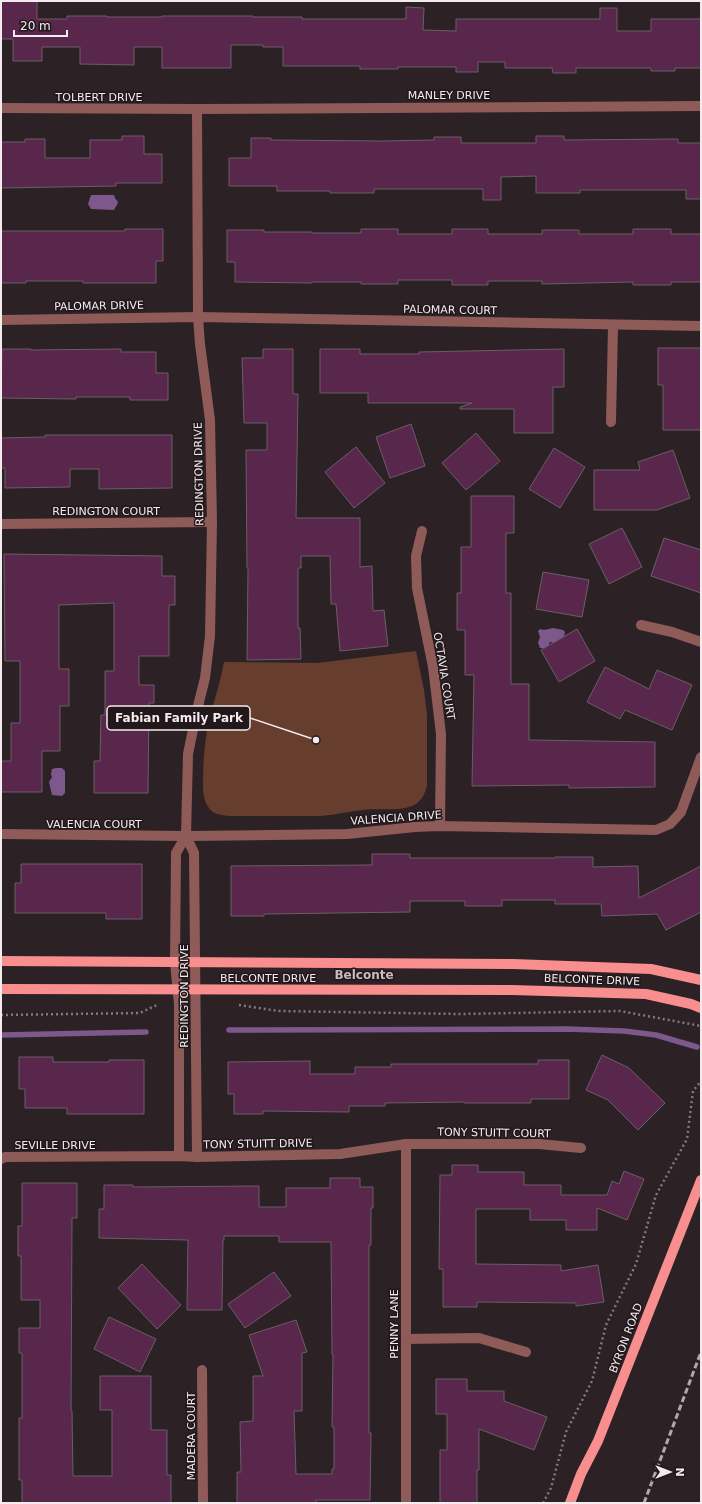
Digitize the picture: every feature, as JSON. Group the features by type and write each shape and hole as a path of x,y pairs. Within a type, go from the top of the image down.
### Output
{"main road":[{"name":"BELCONTE DRIVE","path":"1,962 513,964 651,969 701,980"},
{"name":"BELCONTE DRIVE","path":"1,989 512,990 646,994 691,1004 701,1008"},
{"name":"BYRON ROAD","path":"570,1503 581,1474 598,1441 701,1180"}],"street":[{"name":"MANLEY DRIVE","path":"196,109 701,106"},
{"name":"TOLBERT DRIVE","path":"1,108 196,109"},
{"name":"REDINGTON DRIVE","path":"196,109 198,317 210,420 212,522 210,636 205,678 196,710 188,754 186,836 194,853 197,1157"},
{"name":"PALOMAR DRIVE","path":"1,320 198,317"},
{"name":"PALOMAR COURT","path":"198,317 613,326 701,326"},
{"path":"611,422 613,326"},
{"name":"REDINGTON COURT","path":"1,524 212,522"},
{"name":"OCTAVIA COURT","path":"422,531 416,556 417,588 433,668 441,734 440,826"},
{"path":"641,625 672,632 701,642"},
{"name":"VALENCIA DRIVE","path":"186,836 347,834 440,826 656,830 670,824 681,812 701,757"},
{"name":"VALENCIA COURT","path":"1,834 186,836"},
{"name":"REDINGTON DRIVE","path":"179,1156 179,1004 175,963 176,853 186,836"},
{"name":"TONY STUITT DRIVE","path":"110,1156 197,1157 340,1154 406,1144"},
{"name":"TONY STUITT COURT","path":"406,1144 539,1144 581,1148"},
{"name":"PENNY LANE","path":"406,1144 406,1503"},
{"name":"SEVILLE DRIVE","path":"1,1159 5,1157 110,1156"},
{"path":"406,1339 479,1338 526,1352"},
{"name":"MADERA COURT","path":"202,1370 203,1503"}],"path":[{"path":"1,1015 140,1013 160,1004 179,1004"},
{"path":"234,1005 278,1011 461,1014 620,1011 701,1026"},
{"path":"543,1503 551,1488 566,1432 592,1380 606,1325 636,1264 656,1195 687,1139 693,1091 701,1081"}],"shaded area":[{"path":"91,195 114,195 118,202 114,210 91,209 88,204"},
{"path":"553,628 563,630 565,632 564,637 555,643 550,642 548,647 540,648 538,643 540,637 538,631 540,629 544,630"},
{"path":"416,651 427,714 427,786 423,796 416,804 405,808 370,809 321,816 228,816 215,813 209,808 204,798 203,791 205,748 210,716 224,662 317,663"},
{"path":"62,768 65,771 65,793 62,796 52,795 49,782 52,777 52,769"}],"building":[{"path":"1,1 37,1 37,19 67,19 67,16 253,16 302,17 302,19 406,19 406,7 424,8 423,30 456,31 456,19 600,19 600,8 617,8 617,31 651,31 651,19 701,19 701,68 675,68 675,71 651,71 651,68 576,68 576,73 553,73 552,68 505,68 505,62 478,62 478,72 456,72 456,67 398,67 398,69 360,69 360,66 283,66 283,47 263,47 263,45 231,45 231,68 162,68 162,47 134,47 134,65 80,64 80,47 42,47 42,61 13,61 13,39 1,39"},
{"path":"122,136 144,136 144,154 162,154 162,183 116,183 116,186 1,188 1,142 25,142 25,139 45,139 45,158 90,158 90,140 122,140"},
{"path":"536,136 564,136 564,140 678,139 678,143 701,143 701,199 686,199 686,190 580,190 580,193 536,193 536,176 501,177 501,200 483,200 483,189 374,189 374,193 330,193 330,191 277,191 277,186 229,186 229,158 251,158 251,138 271,138 271,140 382,141 434,140 434,137 461,137 461,143 536,143"},
{"path":"125,229 163,229 163,261 156,261 156,283 26,281 26,283 1,283 1,231 125,231"},
{"path":"361,229 398,229 398,234 452,234 452,229 488,229 488,234 542,234 542,230 579,230 579,234 633,234 633,229 671,229 671,234 701,234 701,282 671,282 671,285 633,285 633,282 542,284 542,281 488,281 488,285 452,285 452,280 398,280 398,284 361,284 361,282 235,282 235,262 227,262 227,230 361,233"},
{"path":"658,348 701,348 701,430 663,430 663,385 658,385"},
{"path":"2,349 121,349 121,352 156,352 156,373 168,373 168,400 130,400 130,397 76,397 76,399 1,398"},
{"path":"263,349 293,349 293,394 298,394 296,518 360,518 360,567 372,566 373,611 384,610 388,646 340,651 336,604 331,604 330,556 301,556 301,568 298,568 298,628 300,628 301,659 247,660 248,568 246,450 267,450 267,423 244,423 242,358 263,358"},
{"path":"320,349 360,349 360,354 419,354 419,352 564,349 564,387 553,387 553,433 514,433 514,409 460,409 460,407 472,403 368,403 368,393 320,393"},
{"path":"411,424 425,466 390,478 376,437"},
{"path":"476,433 500,461 466,490 442,463"},
{"path":"45,435 172,435 172,488 99,489 99,469 70,469 70,487 5,488 5,468 1,468 1,438 45,437"},
{"path":"356,447 385,483 354,508 325,472"},
{"path":"554,448 585,467 560,508 529,489"},
{"path":"673,450 690,498 657,510 594,510 594,470 640,470 638,462"},
{"path":"471,496 514,496 514,533 506,533 506,593 511,593 511,684 529,684 529,740 655,742 655,787 569,788 569,785 472,786 474,675 465,675 465,630 457,630 457,593 461,593 461,547 471,547"},
{"path":"622,528 642,567 609,584 589,544"},
{"path":"664,538 701,550 701,593 651,576"},
{"path":"4,554 162,556 162,576 175,576 175,605 169,605 169,656 139,656 139,685 154,685 154,703 149,703 148,793 94,793 94,761 100,761 101,715 105,715 105,671 114,671 114,603 59,605 59,669 69,669 69,706 60,706 60,751 42,751 42,792 1,792 1,761 11,761 11,723 20,723 20,661 5,661"},
{"path":"543,572 589,580 582,617 536,609"},
{"path":"577,629 595,661 559,682 541,650"},
{"path":"605,667 649,689 657,670 692,685 672,730 625,710 620,719 587,702"},
{"path":"372,854 410,854 410,858 593,857 593,867 638,866 639,898 701,866 701,912 666,930 657,914 602,916 601,904 555,904 555,900 502,900 502,906 465,906 465,901 410,901 410,912 264,914 264,916 231,916 231,866 372,865"},
{"path":"21,864 142,864 142,919 106,919 106,913 15,913 15,883 21,883"},
{"path":"602,1055 629,1068 665,1103 638,1130 608,1100 586,1090"},
{"path":"19,1057 53,1057 53,1062 109,1062 109,1060 144,1060 144,1114 67,1114 67,1108 25,1108 25,1089 19,1089"},
{"path":"538,1060 569,1060 569,1099 531,1099 531,1103 385,1103 385,1106 349,1106 349,1112 263,1111 263,1114 234,1114 234,1094 228,1094 228,1062 310,1061 310,1074 355,1074 355,1067 391,1067 391,1064 538,1064"},
{"path":"452,1165 478,1165 478,1172 524,1172 524,1185 561,1185 561,1195 607,1195 612,1181 619,1184 624,1171 644,1179 627,1220 597,1208 597,1230 566,1230 566,1220 530,1220 530,1209 476,1209 476,1264 561,1265 561,1271 598,1265 604,1302 576,1306 576,1303 477,1302 477,1307 443,1307 443,1269 439,1269 440,1175 452,1175"},
{"path":"330,1178 360,1178 360,1187 373,1187 373,1208 371,1208 371,1245 369,1245 369,1433 371,1433 370,1500 316,1500 316,1503 237,1503 237,1472 241,1472 240,1422 253,1421 253,1376 263,1376 249,1335 296,1320 307,1352 302,1353 302,1411 294,1411 296,1474 332,1474 332,1469 334,1469 334,1427 332,1427 333,1354 331,1242 279,1242 279,1236 224,1236 222,1310 187,1310 188,1240 99,1238 99,1209 104,1209 104,1185 133,1185 133,1187 259,1186 259,1207 286,1207 286,1188 330,1188"},
{"path":"22,1183 77,1183 77,1218 72,1218 71,1411 73,1476 112,1476 112,1410 100,1410 100,1376 151,1376 151,1430 167,1430 167,1475 171,1475 171,1503 22,1503 22,1480 19,1480 19,1418 22,1418 22,1353 19,1353 19,1328 40,1328 40,1300 21,1300 21,1256 18,1256 18,1226 22,1226"},
{"path":"142,1264 181,1305 157,1329 118,1288"},
{"path":"274,1272 291,1296 245,1328 228,1304"},
{"path":"109,1317 156,1339 140,1372 94,1349"},
{"path":"436,1379 467,1379 467,1391 504,1391 504,1401 547,1417 534,1450 479,1429 477,1503 440,1503 440,1450 447,1450 447,1414 436,1414"}],"waterway":[{"path":"229,1030 566,1029 624,1031 656,1035 697,1047"},
{"path":"1,1035 146,1032"}],"railway":[{"path":"644,1503 701,1352"}],"place":[{"name":"Fabian Family Park","path":"316,740"}],"district":[{"name":"Belconte","path":"364,975"}]}
